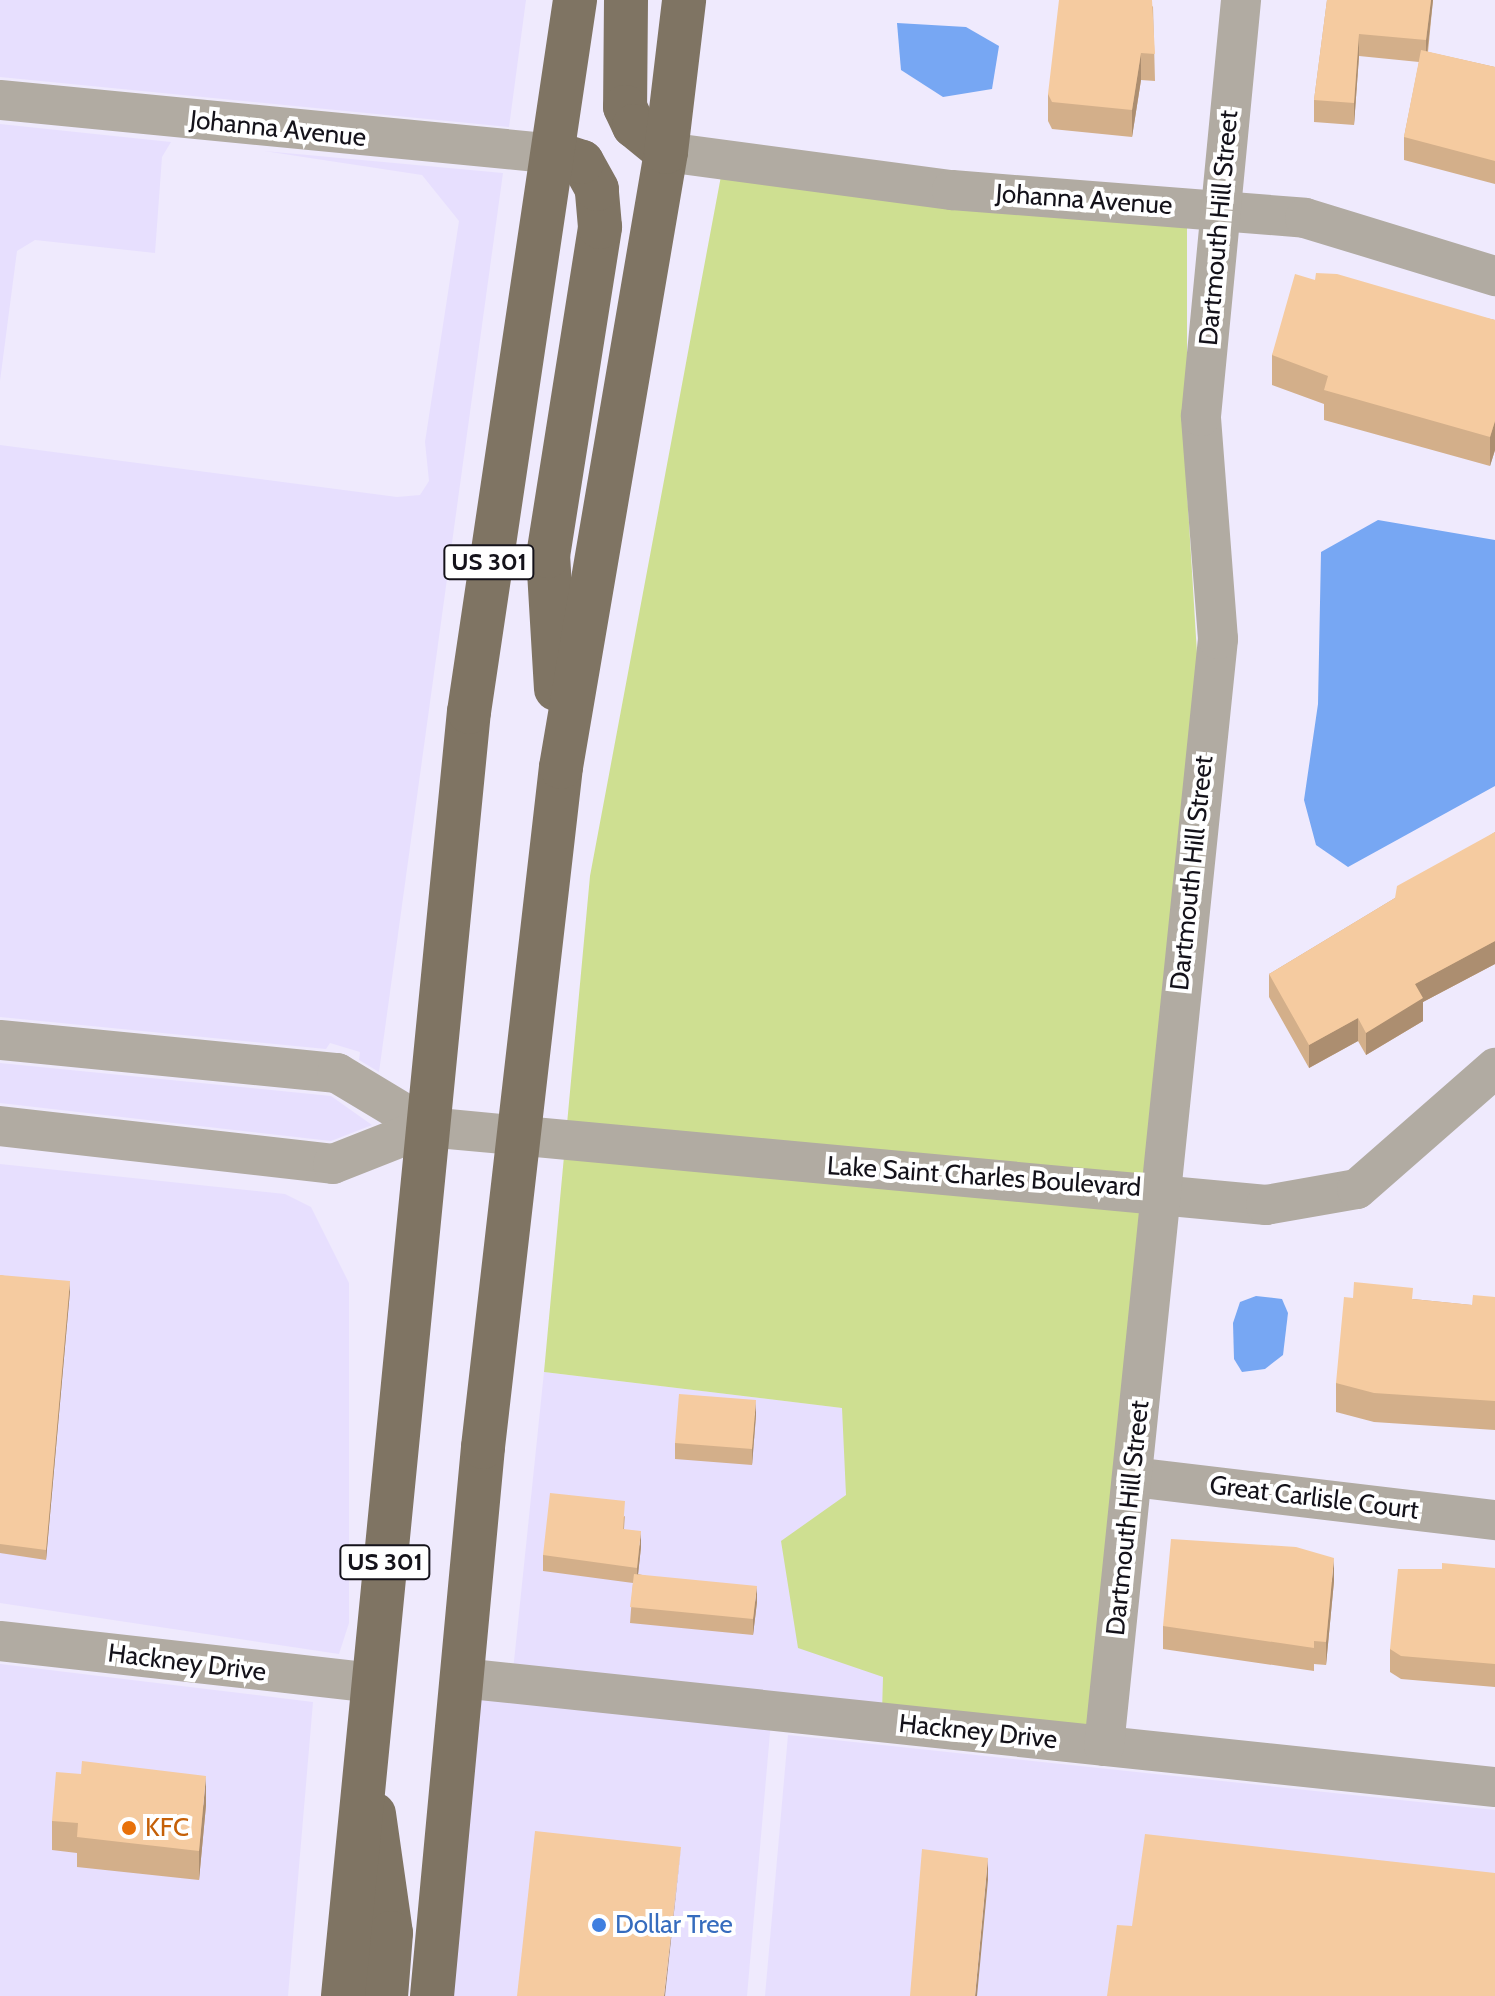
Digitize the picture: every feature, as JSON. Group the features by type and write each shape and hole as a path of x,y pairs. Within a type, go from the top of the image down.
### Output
{"main road":[{"name":"US 301","path":"343,1996 427,1127 481,623 557,154 575,0"},
{"path":"626,0 625,107 634,126 666,152"},
{"name":"US 301","path":"432,1996 461,1678 517,1138 561,767 666,152 684,0"},
{"path":"557,154 582,162 597,189 600,227 548,556 561,767"},
{"path":"365,1769 387,1879 386,1996"}],"street":[{"name":"Dartmouth Hill Street","path":"1104,1746 1133,1477 1158,1190 1218,639 1201,416 1241,0"},
{"name":"Johanna Avenue","path":"0,100 557,154"},
{"name":"Johanna Avenue","path":"666,152 952,190 1305,218 1495,276"},
{"name":"Lake Saint Charles Boulevard","path":"0,1040 337,1073 427,1127 517,1138 1158,1190 1266,1205 1357,1189 1495,1068"},
{"name":"Lake Saint Charles Boulevard","path":"0,1126 333,1164 427,1127"},
{"name":"Great Carlisle Court","path":"1133,1477 1495,1520"},
{"name":"Hackney Drive","path":"18,1643 373,1683"},
{"name":"Hackney Drive","path":"461,1678 1495,1787"}],"shaded area":[{"path":"0,0 526,0 509,127 0,77"},
{"path":"0,124 171,142 162,157 155,253 35,240 17,251 0,381"},
{"path":"264,151 503,173 379,1072 359,1060 360,1052 330,1043 326,1049 0,1017 0,445 397,497 420,495 429,481 425,442 459,221 422,175"},
{"path":"0,1063 331,1096 372,1125 331,1141 0,1103"},
{"path":"0,1164 285,1194 311,1207 349,1283 349,1623 339,1654 0,1603"},
{"path":"544,1372 900,1415 882,1712 513,1671"},
{"path":"0,1664 313,1702 288,1996 0,1996"},
{"path":"461,1678 772,1710 747,1996 432,1996"},
{"path":"788,1735 1495,1810 1495,1996 765,1996"}],"green space":[{"path":"721,176 1187,225 1187,490 1201,719 1102,1740 882,1712 883,1677 798,1648 781,1541 846,1495 842,1408 544,1372 590,876"}],"water":[{"path":"897,23 966,27 999,46 992,89 943,97 901,70"},
{"path":"1378,520 1495,540 1495,786 1348,867 1316,845 1304,800 1318,704 1321,552"},
{"path":"1256,1296 1282,1299 1288,1313 1283,1355 1265,1369 1242,1372 1234,1359 1233,1323 1240,1302"}],"building":[{"path":"1059,0 1152,0 1155,54 1141,53 1132,110 1052,102 1048,94"},
{"path":"1327,0 1431,0 1426,40 1359,34 1354,103 1314,100"},
{"path":"1421,50 1495,67 1495,161 1404,137"},
{"path":"1316,273 1337,274 1495,320 1495,421 1490,437 1324,390 1328,376 1272,355 1295,274 1315,280"},
{"path":"1495,832 1495,941 1415,984 1423,998 1366,1033 1358,1018 1309,1045 1269,974 1395,898 1397,886"},
{"path":"0,1275 70,1281 46,1550 0,1544"},
{"path":"1354,1282 1413,1288 1412,1299 1472,1305 1473,1295 1495,1297 1495,1401 1374,1393 1336,1383 1344,1297 1353,1298"},
{"path":"679,1394 756,1400 752,1449 675,1443"},
{"path":"550,1493 625,1501 623,1529 641,1531 637,1568 543,1555"},
{"path":"1171,1539 1296,1547 1334,1558 1326,1642 1314,1641 1314,1648 1163,1626"},
{"path":"1442,1563 1495,1568 1495,1664 1401,1656 1390,1649 1398,1569 1442,1569"},
{"path":"634,1574 757,1586 753,1619 630,1607"},
{"path":"82,1761 206,1776 199,1851 77,1837 78,1823 52,1821 56,1772 81,1774"},
{"name":"Dollar Tree","path":"535,1831 681,1847 664,1996 517,1996"},
{"path":"1145,1834 1495,1873 1495,1996 1107,1996 1117,1925 1132,1926"},
{"path":"922,1849 988,1858 975,1996 910,1996"}],"place":[{"name":"KFC","path":"129,1828"},
{"name":"Dollar Tree","path":"599,1925"}]}
